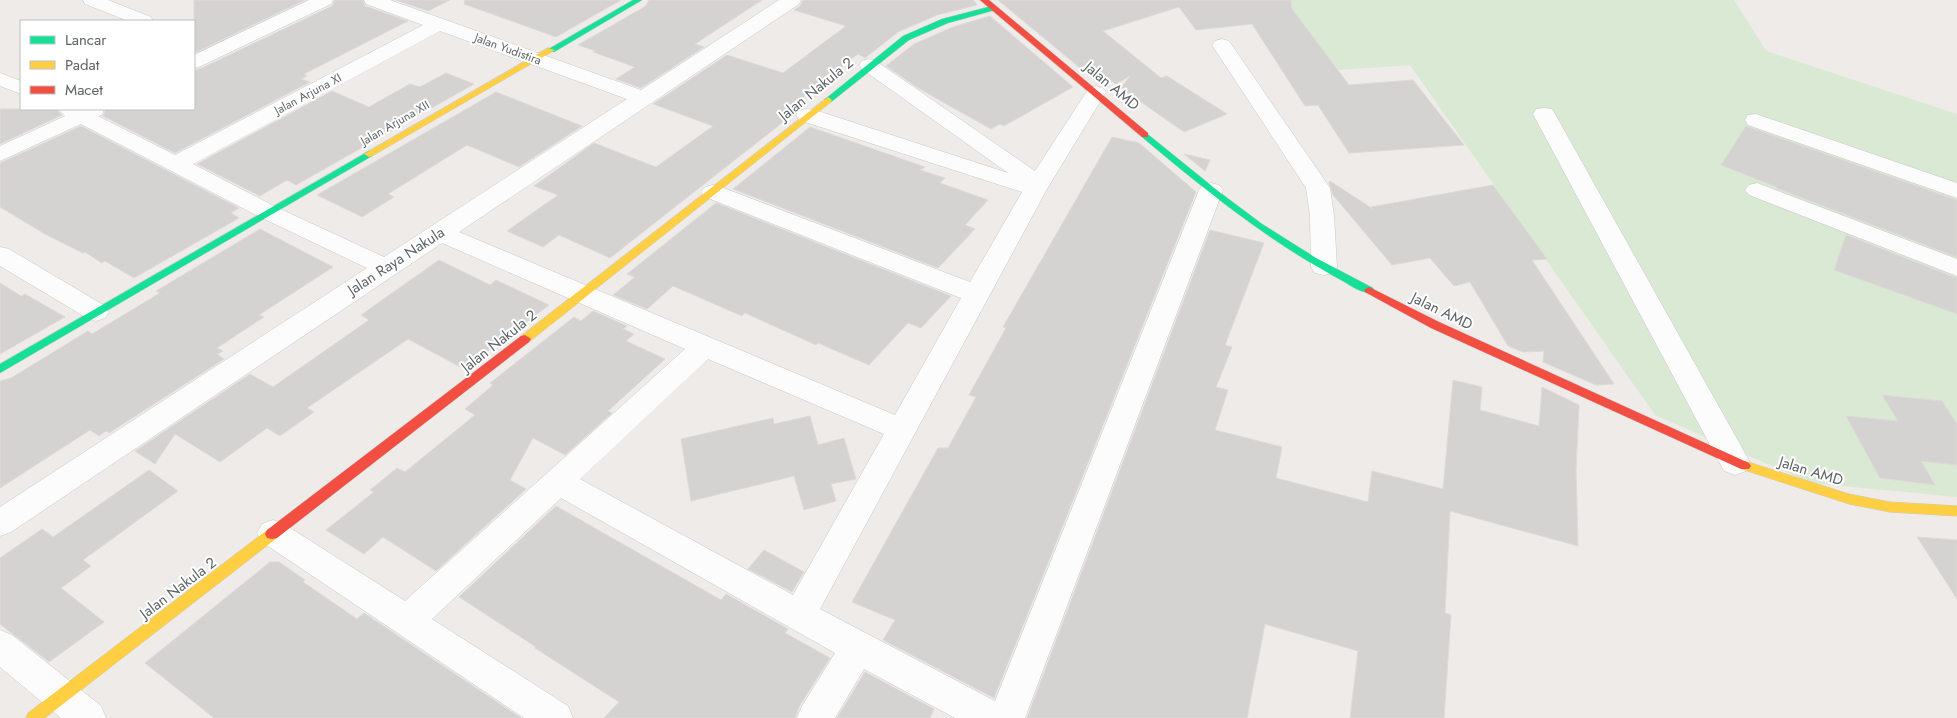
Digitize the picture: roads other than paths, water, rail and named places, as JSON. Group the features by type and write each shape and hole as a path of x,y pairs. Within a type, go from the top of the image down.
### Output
{"street":[{"path":"92,0 142,20"},
{"path":"195,62 324,0"},
{"name":"Jalan Yudistira","path":"373,0 644,98"},
{"name":"Jalan Arjuna XII","path":"0,369 268,212 638,0"},
{"name":"Jalan Raya Nakula","path":"3,516 387,268 792,0"},
{"name":"Jalan Nakula 2","path":"33,718 582,295 906,38 988,4"},
{"name":"Jalan AMD","path":"988,4 1096,92 1211,190 1259,226 1324,267 1435,325 1735,463 1848,499 1890,507 1957,511"},
{"name":"Jalan Arjuna XI","path":"176,164 439,24"},
{"path":"195,42 218,51"},
{"path":"1222,46 1318,188 1322,216 1324,267"},
{"path":"870,65 1036,186"},
{"path":"0,79 20,88"},
{"path":"799,615 1036,186 1096,92"},
{"path":"0,154 82,111 176,164 268,212 387,268"},
{"path":"1544,114 1735,463"},
{"path":"807,115 1036,186"},
{"path":"1756,120 1957,191"},
{"path":"1007,718 1211,190"},
{"path":"1757,190 1957,268"},
{"path":"714,192 976,294"},
{"path":"440,232 582,295 901,430"},
{"path":"0,255 96,312"},
{"path":"407,621 705,346"},
{"path":"559,482 858,648 991,718"},
{"path":"274,534 555,718"},
{"path":"0,646 88,718"},
{"path":"814,718 858,648"}]}
